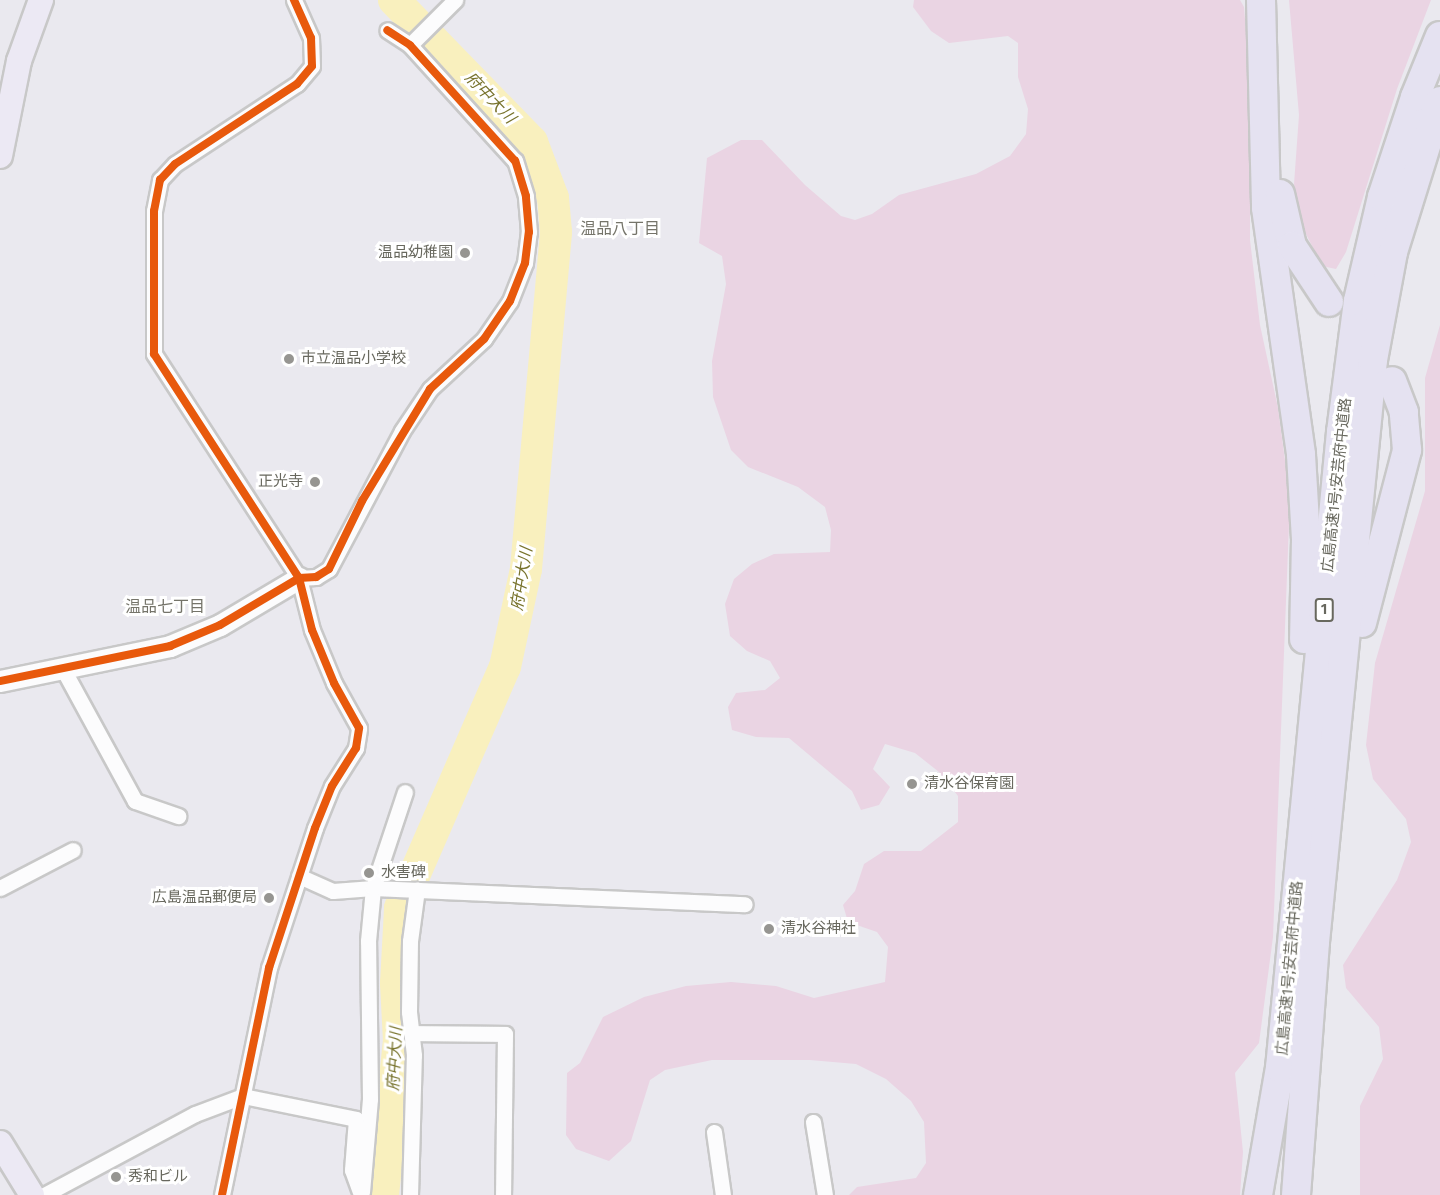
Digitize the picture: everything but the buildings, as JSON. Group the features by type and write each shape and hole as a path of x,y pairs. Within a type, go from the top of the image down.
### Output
{"highway":[{"path":"1262,0 1269,255 1297,426 1306,539 1305,935"},
{"path":"1275,0 1281,208 1301,264 1329,302"},
{"name":"広島高速1号;安芸府中道路","path":"1296,1195 1305,935 1358,302 1382,197 1414,97 1440,36"},
{"name":"広島高速1号;安芸府中道路","path":"1258,1195 1305,935 1373,360 1393,252 1440,101"},
{"path":"1305,935 1326,890 1357,646 1367,594 1407,450 1404,412 1392,381"}],"main road":[{"path":"0,156 8,75 41,0"},
{"path":"0,1143 32,1195"}],"street":[{"path":"222,1195 269,968 332,786 356,748 359,728 334,683 312,630 299,578 154,354 154,211 160,180 174,164 297,84 312,66 311,38 294,0"},
{"path":"411,43 454,0"},
{"path":"0,681 170,646 220,625 299,578 316,577 329,569 408,423 430,389 484,339 510,301 525,263 529,232 526,196 515,161 411,43 387,30"},
{"path":"63,669 135,801 178,816"},
{"path":"44,1195 195,1114 243,1096 356,1119 352,1170 362,1195 370,1099 368,941 373,888 405,792"},
{"path":"0,888 73,850"},
{"path":"299,876 333,891 373,888 417,889 745,904"},
{"path":"410,1195 410,941 417,889"},
{"path":"411,1033 505,1034 503,1195"},
{"path":"813,1122 820,1193"},
{"path":"714,1132 723,1195"}],"shaded area":[{"path":"914,0 1240,0 1244,7 1250,79 1250,240 1260,325 1278,408 1290,498 1273,937 1259,1043 1235,1073 1243,1152 1240,1195 849,1195 857,1187 916,1178 926,1163 924,1122 911,1101 886,1079 856,1064 810,1060 712,1060 665,1070 650,1080 631,1141 609,1161 576,1149 566,1135 567,1073 580,1063 603,1017 644,997 686,986 731,982 776,986 814,998 885,982 888,947 877,932 848,922 843,905 855,891 864,864 884,851 921,851 958,822 958,796 939,772 915,753 885,744 873,769 890,787 879,805 861,810 852,791 789,738 756,737 732,730 728,707 736,693 765,690 780,678 770,661 747,651 730,636 725,604 734,579 752,564 774,554 830,552 831,530 825,507 798,487 748,467 731,450 713,397 712,361 726,284 722,256 699,243 707,158 741,140 762,140 805,185 841,216 855,220 872,214 899,195 976,174 1010,156 1026,134 1028,109 1018,77 1018,43 1008,36 949,43 931,31 913,7"},
{"path":"1289,0 1431,0 1397,89 1346,252 1336,269 1322,266 1304,230 1294,184 1299,115"},
{"path":"1440,325 1440,1195 1360,1195 1360,1106 1383,1059 1379,1027 1346,988 1343,965 1397,880 1411,842 1406,819 1373,779 1366,745 1375,663 1425,491 1425,378"}],"waterway":[{"name":"府中大川","path":"383,1195 399,1041 396,983 400,908 505,667 526,569 556,232 553,198 532,142 394,0"}],"cycle path":[{"path":"222,1195 269,968 315,828 332,786 356,748 359,728 334,683 312,630 299,578 154,354 154,211 160,180 175,164 297,84 312,66 311,38 294,0"},
{"path":"0,681 170,646 220,625 299,578 316,577 329,569 362,501 430,389 484,339 510,301 525,263 529,232 526,196 515,161 410,45 387,30"}],"place":[{"name":"温品幼稚園","path":"465,253"},
{"name":"市立温品小学校","path":"289,359"},
{"name":"正光寺","path":"315,482"},
{"name":"清水谷保育園","path":"912,784"},
{"name":"水害碑","path":"369,873"},
{"name":"広島温品郵便局","path":"269,898"},
{"name":"清水谷神社","path":"769,929"},
{"name":"秀和ビル","path":"116,1177"}],"district":[{"name":"温品八丁目","path":"620,229"},
{"name":"温品七丁目","path":"165,607"}]}
